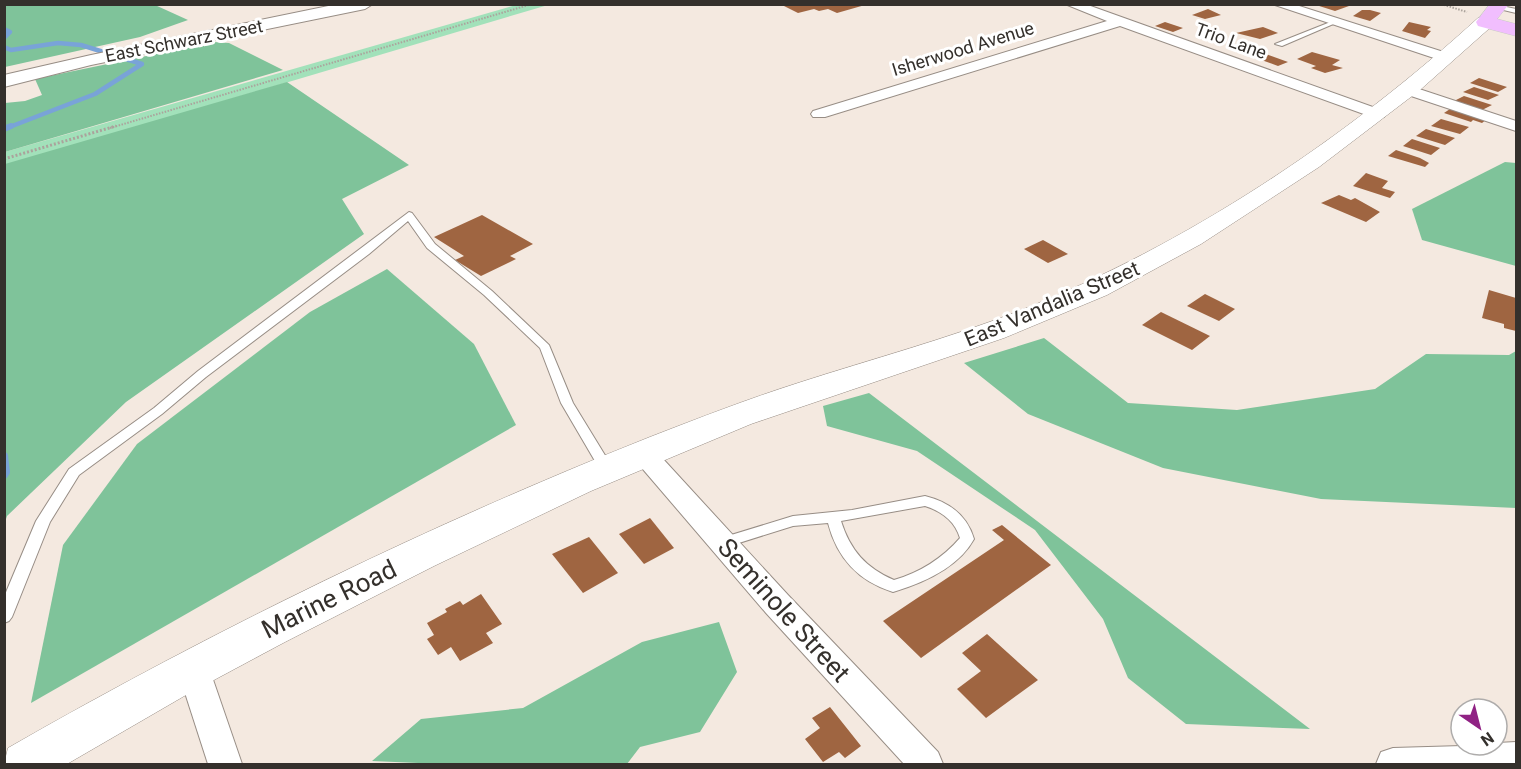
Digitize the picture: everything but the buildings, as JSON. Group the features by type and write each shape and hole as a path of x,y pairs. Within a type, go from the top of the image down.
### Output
{"main road":[{"path":"1494,11 1516,30"},
{"name":"East Vandalia Street","path":"644,454 740,415 824,385 963,341 1079,297 1141,268 1205,233 1410,91 1448,58 1494,11"},
{"name":"Marine Road","path":"25,765 105,716 284,620 536,500 644,454"}],"street":[{"name":"East Schwarz Street","path":"4,81 103,57 365,4"},
{"name":"Trio Lane","path":"1071,4 1378,114"},
{"path":"1278,4 1448,58"},
{"name":"Isherwood Avenue","path":"819,114 1119,22"},
{"path":"1410,91 1516,126"},
{"name":"Seminole Street","path":"644,454 926,765"},
{"path":"193,668 225,765"},
{"path":"1393,765 1516,758"}],"lane":[{"path":"1494,11 1516,11"},
{"path":"1279,44 1335,22"},
{"path":"4,617 43,520 74,472 158,411 202,374 365,252 409,215 431,246 488,293 545,347 567,403 607,470"},
{"path":"723,543 793,521 832,517 852,515 906,503 936,503 957,520 966,531 967,539 960,548 928,571 893,586 868,574 847,555 839,540 832,517"}],"path":[{"path":"4,159 532,4"}],"green space":[{"path":"4,5 155,5 188,20 140,37 5,67"},
{"path":"516,5 548,5 5,166 5,152"},
{"path":"214,42 229,43 283,70 5,152 5,103 25,101 42,95 35,79"},
{"path":"287,82 409,165 342,199 364,234 126,402 7,516 5,522 5,164"},
{"path":"1505,162 1516,163 1516,266 1422,240 1412,209"},
{"path":"387,269 474,344 516,425 31,703 63,545 137,444 310,312"},
{"path":"1044,338 1128,403 1237,410 1375,389 1426,354 1509,355 1516,351 1516,508 1321,499 1163,468 1028,414 964,363"},
{"path":"869,393 1310,729 1186,724 1128,678 1103,619 1035,530 917,451 827,426 823,406"},
{"path":"719,622 737,672 700,732 640,747 627,764 441,764 372,761 421,719 523,708 642,642"}],"waterway":[{"path":"4,29 10,32 4,38"},
{"path":"4,47 11,50 58,43 81,45 142,64 95,94 7,128"},
{"path":"4,129 11,126"},
{"path":"4,456 6,472 4,475"}]}
